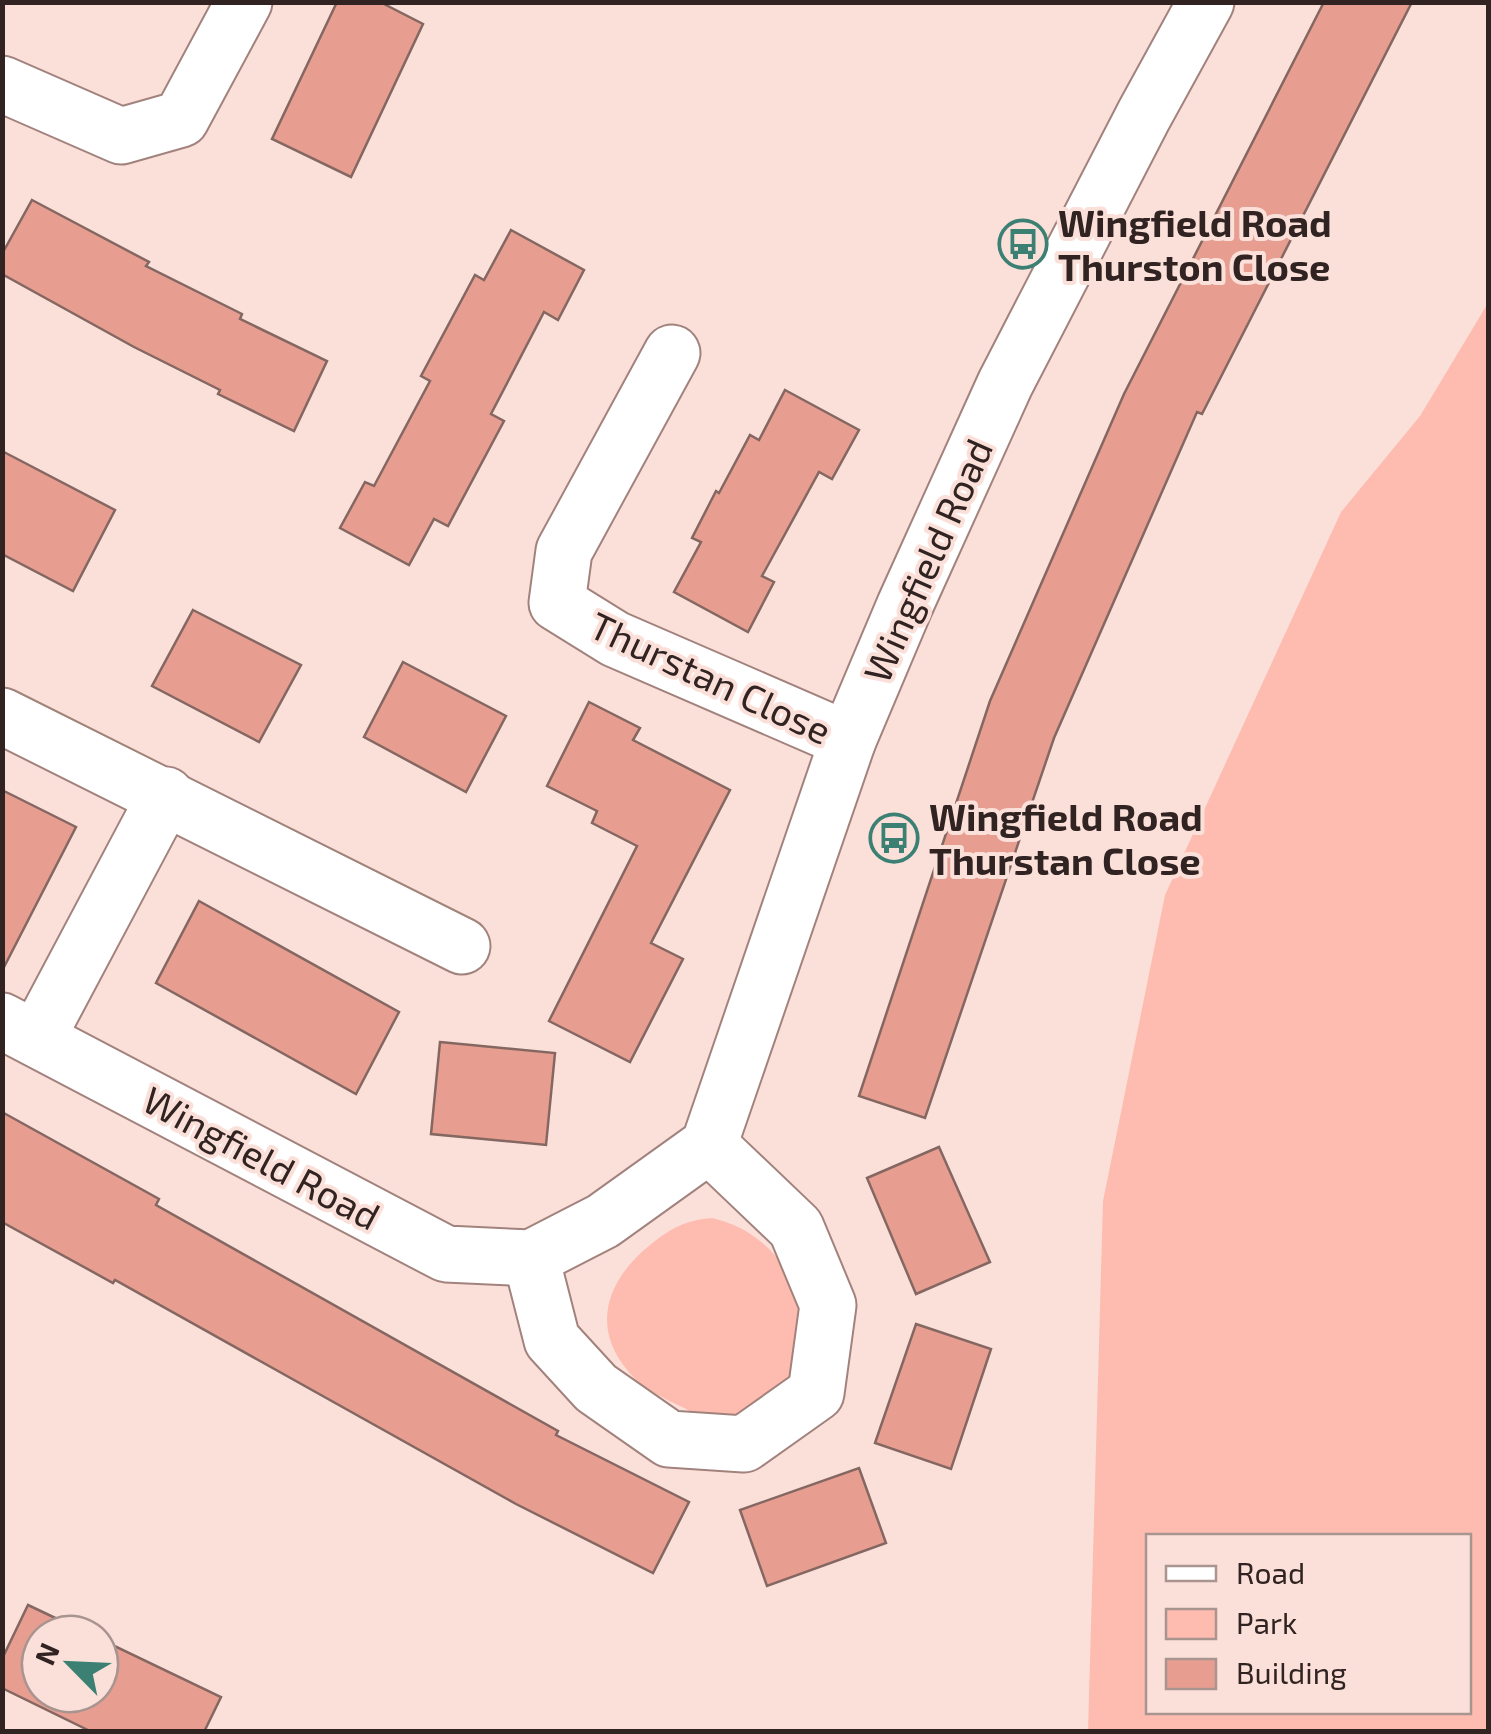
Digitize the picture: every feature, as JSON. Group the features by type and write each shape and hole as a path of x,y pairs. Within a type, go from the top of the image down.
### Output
{"street":[{"path":"2,84 120,136 181,119 244,2"},
{"name":"Wingfield Road","path":"709,1145 848,740 1005,384 1206,2"},
{"name":"Thurstan Close","path":"672,352 564,552 557,603 615,639 848,740"},
{"path":"2,716 462,946"},
{"path":"20,1030 166,795"},
{"name":"Wingfield Road","path":"20,1030 446,1254 532,1258"},
{"path":"709,1145 796,1228 828,1306 816,1392 744,1444 669,1439 596,1388 552,1340 532,1258 603,1220 709,1145"}],"green space":[{"path":"1488,303 1488,1731 1088,1731 1103,1201 1165,895 1341,512 1420,416"},
{"path":"712,1218 749,1233 764,1244 788,1273 803,1309 809,1352 801,1373 774,1412 711,1422 640,1383 616,1354 607,1320 615,1287 636,1258 672,1230"}],"building":[{"path":"337,2 380,2 423,24 351,177 272,139"},
{"path":"1324,2 1412,2 1202,414 1197,412 1054,738 925,1118 859,1096 990,701 1124,394"},
{"path":"32,200 149,262 146,266 242,314 240,319 327,361 294,431 218,394 220,390 2,274 2,254"},
{"path":"511,230 584,270 558,320 544,312 491,414 504,421 448,526 434,519 409,565 340,528 365,482 374,486 430,381 421,376 475,275 484,280"},
{"path":"785,390 859,430 832,479 819,472 762,576 774,582 748,632 674,592 701,542 692,538 716,491 719,493 750,435 759,440"},
{"path":"2,451 115,510 73,591 2,554"},
{"path":"193,610 301,665 259,742 152,686"},
{"path":"403,662 506,716 466,792 364,737"},
{"path":"589,702 640,728 633,740 730,790 651,943 683,959 630,1062 549,1021 637,846 592,823 597,811 547,786"},
{"path":"2,790 76,827 2,971"},
{"path":"199,901 399,1012 356,1094 156,983"},
{"path":"440,1042 555,1053 546,1145 431,1134"},
{"path":"2,1112 159,1199 156,1205 558,1431 556,1435 689,1502 653,1573 516,1504 115,1280 113,1283 2,1222"},
{"path":"939,1147 990,1262 916,1294 867,1178"},
{"path":"916,1324 991,1349 951,1469 875,1443"},
{"path":"859,1468 886,1543 767,1586 740,1510"},
{"path":"28,1605 47,1614 24,1614"},
{"path":"20,1622 20,1697 2,1688 2,1659"},
{"path":"120,1649 221,1697 204,1732 92,1732 55,1714 120,1714"}],"place":[{"name":"Wingfield Road Thurston Close","path":"1023,244"},
{"name":"Wingfield Road Thurstan Close","path":"894,838"}]}
